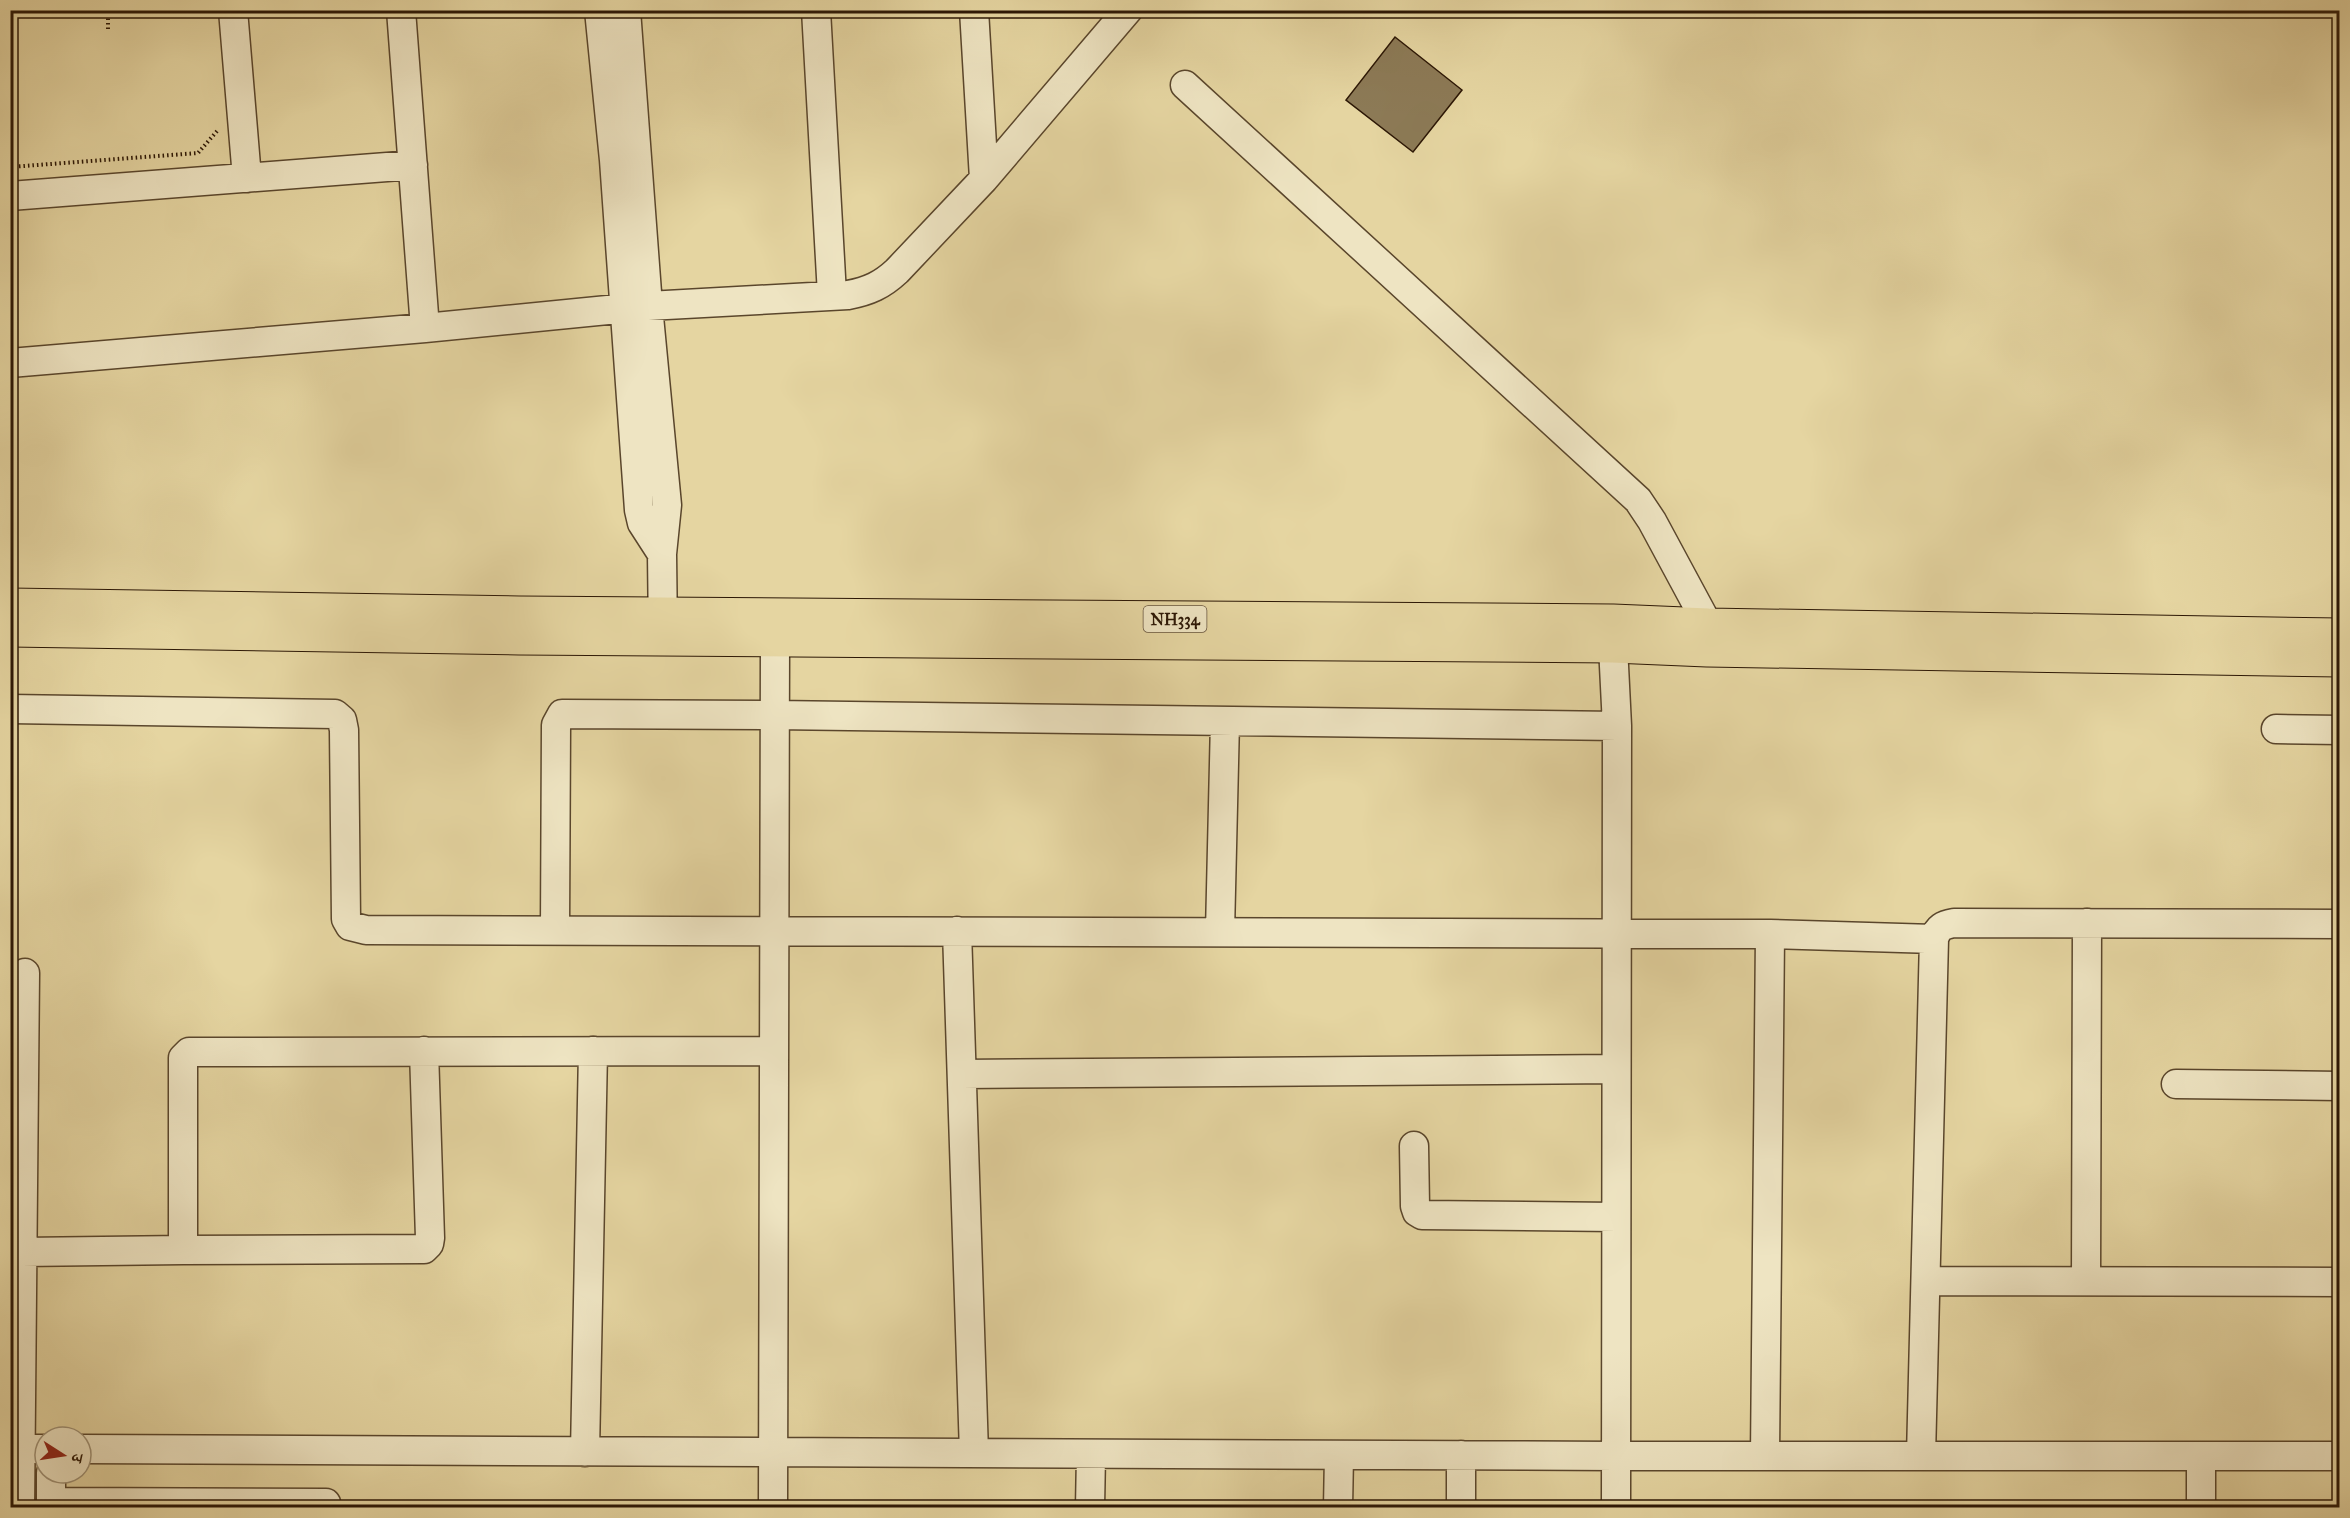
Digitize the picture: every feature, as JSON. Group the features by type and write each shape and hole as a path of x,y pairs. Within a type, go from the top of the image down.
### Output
{"highway":[{"name":"NH334","path":"10,605 663,627 775,639 957,643 1613,646 1719,650 2340,660"},
{"name":"NH334","path":"10,630 1602,621 1708,625 2340,635"}],"street":[{"path":"233,10 247,178"},
{"path":"401,10 425,328"},
{"path":"599,10 614,160 667,505 662,554 663,627"},
{"path":"626,10 635,307"},
{"path":"816,10 832,295"},
{"path":"974,10 984,179"},
{"path":"10,363 425,328 635,307 848,295 866,292 883,284 984,179 1128,10"},
{"path":"1185,85 1638,501 1652,520 1708,625"},
{"path":"10,196 413,165"},
{"path":"773,1508 775,639"},
{"path":"1613,646 1617,726 1616,1508"},
{"path":"10,709 336,714 342,720 344,730 346,919 350,926 366,930 1770,934 1934,939"},
{"path":"555,930 556,725 562,714 1617,726"},
{"path":"1220,932 1225,721"},
{"path":"2276,729 2340,730"},
{"path":"1922,1456 1934,939 1937,930 1944,925 1954,923 2340,924"},
{"path":"2086,1281 2087,923"},
{"path":"957,931 974,1453"},
{"path":"1765,1456 1770,934"},
{"path":"20,1508 25,1449 22,1252 25,973"},
{"path":"22,1252 424,1249 429,1244 430,1238 424,1051"},
{"path":"585,1452 593,1051"},
{"path":"183,1250 183,1058 186,1054 194,1052 773,1051"},
{"path":"962,1074 1616,1069"},
{"path":"2176,1084 2340,1086"},
{"path":"1414,1146 1415,1206 1417,1212 1422,1215 1616,1217"},
{"path":"1926,1281 2340,1282"},
{"path":"93,1449 1616,1456 2340,1456"},
{"path":"1090,1508 1091,1454"},
{"path":"1338,1508 1339,1455"},
{"path":"1461,1455 1461,1508"},
{"path":"2201,1457 2201,1508"},
{"path":"51,1485 51,1505 326,1503"}],"path":[{"path":"108,10 108,29"},
{"path":"10,167 198,153 219,129"}],"building":[{"path":"1395,37 1462,90 1413,152 1346,100"}]}
